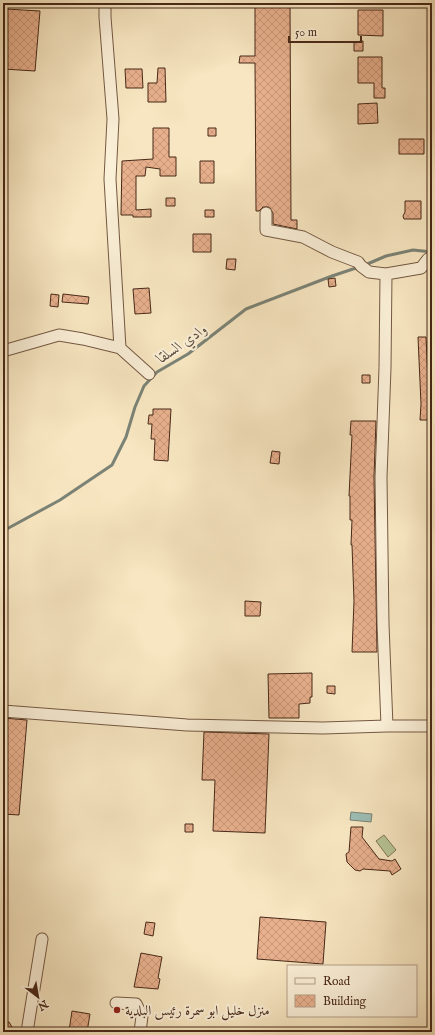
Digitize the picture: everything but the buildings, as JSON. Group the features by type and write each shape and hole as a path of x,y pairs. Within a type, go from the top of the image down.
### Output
{"street":[{"path":"105,3 112,119 110,179 120,348"},
{"path":"266,213 266,230 303,237 332,252 358,262 369,272 386,274 422,268 428,259 432,259"},
{"path":"386,274 385,375 381,477 383,624 387,726"},
{"path":"3,351 59,335 83,338 120,348 149,374"},
{"path":"3,711 187,725 323,728 432,726"},
{"path":"27,1032 42,939"},
{"path":"116,1003 136,1004 142,1016 140,1032"}],"green space":[{"path":"384,835 396,850 388,857 376,841"}],"water":[{"path":"351,812 372,814 371,822 350,820"}],"waterway":[{"name":"وادي السلقا","path":"365,265 386,256 413,250 432,252"},
{"name":"وادي السلقا","path":"3,531 60,500 112,465 126,437 135,407 144,386 157,372 188,354 246,309 359,267"}],"place":[{"name":"منزل خليل ابو سمرة رئيس البلدية","path":"117,1010"}]}
